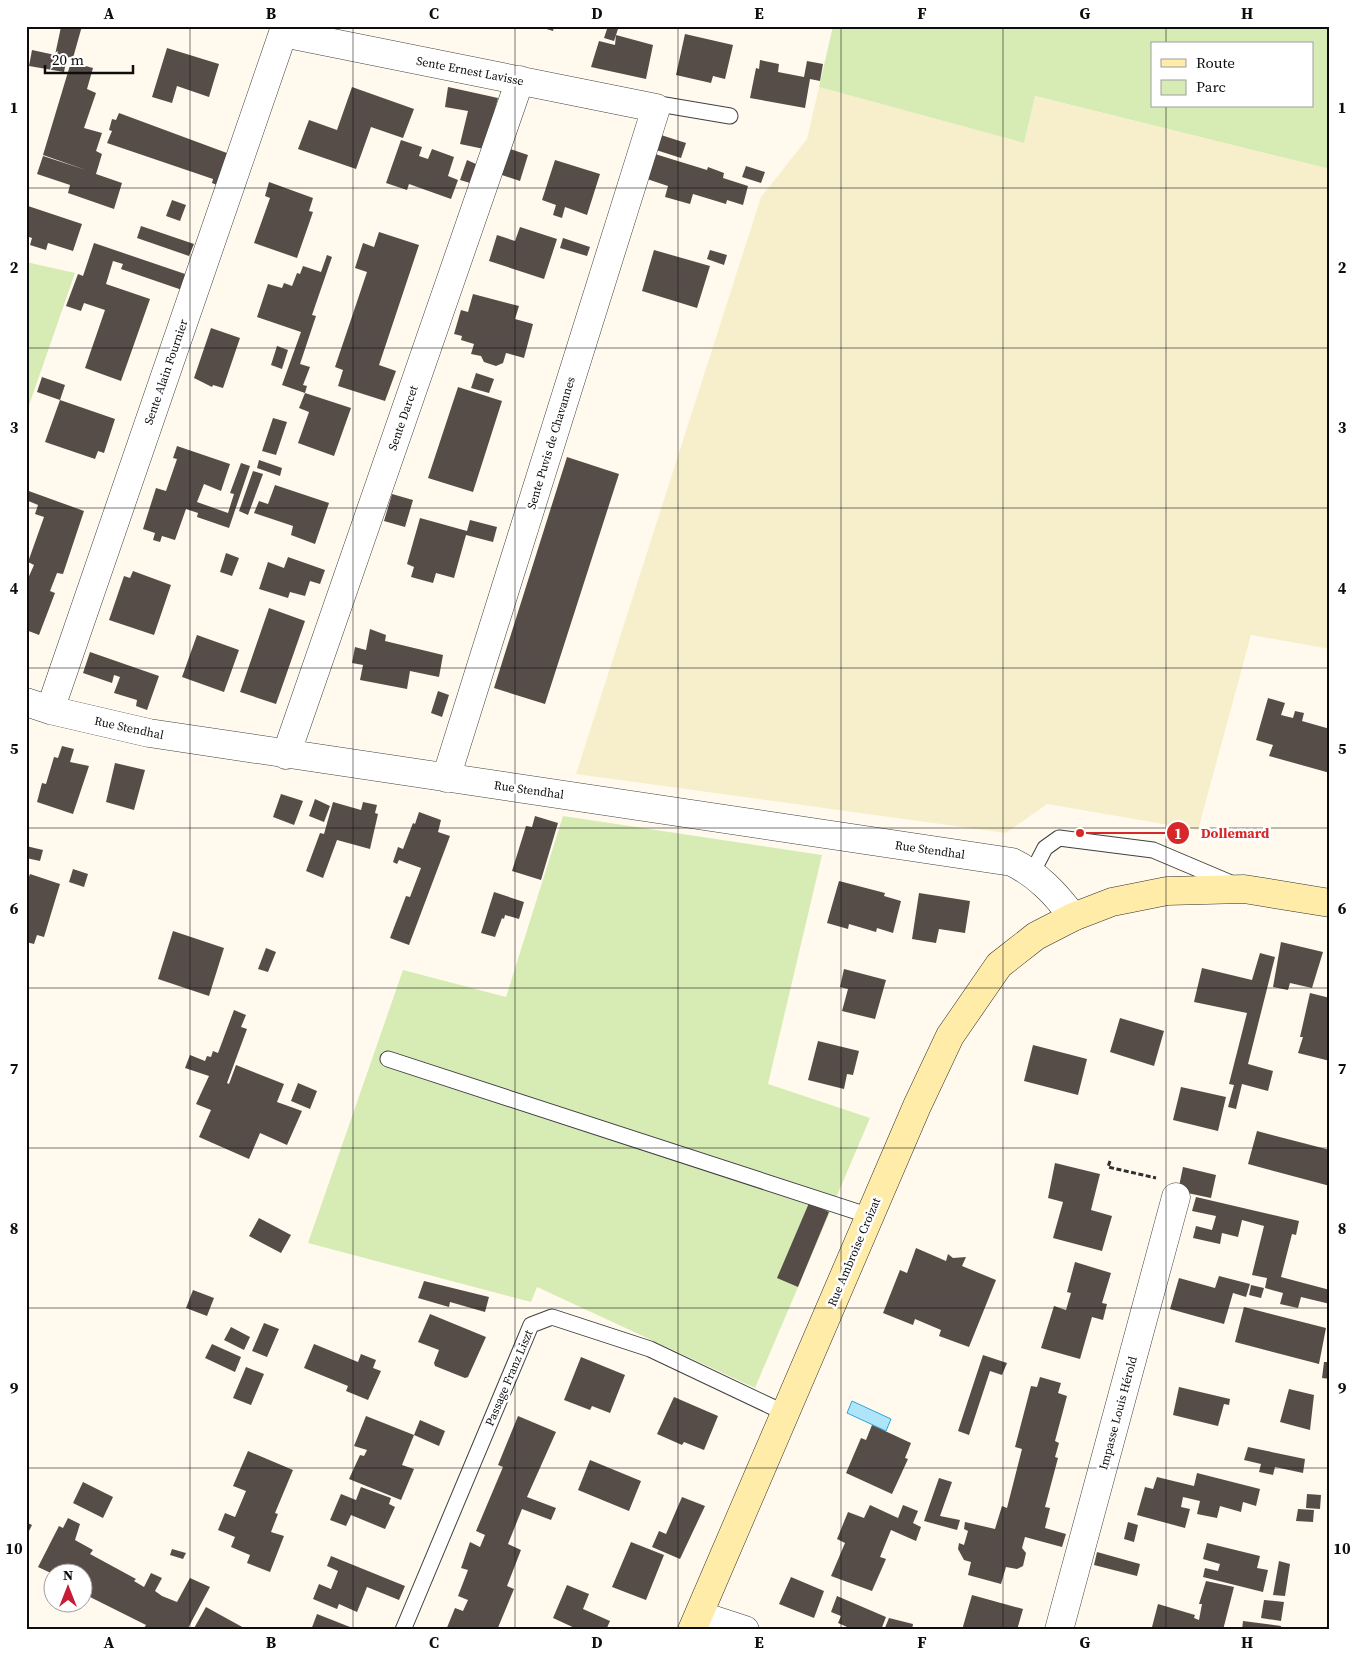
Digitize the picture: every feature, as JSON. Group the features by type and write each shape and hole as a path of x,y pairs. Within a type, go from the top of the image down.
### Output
{"street":[{"name":"Sente Ernest Lavisse","path":"283,33 656,108"},
{"name":"Sente Alain Fournier","path":"38,706 283,33"},
{"name":"Sente Darcet","path":"286,755 520,80"},
{"name":"Sente Puvis de Chavannes","path":"446,778 656,108"},
{"name":"Rue Stendhal","path":"38,706 149,733 286,755 1012,862 1032,873 1057,895 1073,917"},
{"path":"1073,917 1112,902 1167,891 1244,889 1330,904"},
{"name":"Rue Ambroise Croizat","path":"695,1622 870,1216 950,1036 999,965 1036,936 1073,917"},
{"name":"Impasse Louis Hérold","path":"1059,1630 1176,1197"},
{"path":"695,1622 745,1630"}],"lane":[{"path":"656,108 665,105 730,116"},
{"path":"1032,873 1044,848 1059,838 1153,850 1244,889"},
{"path":"388,1059 870,1216"},
{"name":"Passage Franz Liszt","path":"403,1630 531,1325 552,1317 650,1349 786,1413"}],"path":[{"path":"1110,1161 1108,1167 1175,1182 1176,1197"}],"shaded area":[{"path":"819,87 1024,143 1034,96 1330,169 1330,649 1251,635 1198,830 1047,804 1006,833 576,774 761,197 807,139"}],"green space":[{"path":"833,26 1330,26 1330,169 1035,96 1024,143 819,87"},
{"path":"26,262 75,273 26,414"},
{"path":"563,816 822,855 768,1084 870,1118 755,1388 537,1287 531,1302 308,1243 403,970 506,997"}],"water":[{"path":"852,1401 891,1419 886,1431 847,1413"}],"building":[{"path":"70,26 82,26 73,58 67,57 64,72 29,66 32,50 55,55 61,27 69,29"},
{"path":"537,26 554,26 553,31"},
{"path":"608,26 619,26 614,41 604,38"},
{"path":"685,34 733,45 725,79 713,76 711,83 676,75"},
{"path":"616,35 653,45 646,79 591,67 599,41 615,45"},
{"path":"167,48 219,64 209,97 177,86 172,103 152,97"},
{"path":"760,60 779,64 778,72 804,77 807,61 823,64 820,81 810,79 805,108 750,98 756,68 759,69"},
{"path":"71,62 93,68 87,89 96,93 84,128 102,133 96,151 102,154 96,174 122,183 114,209 68,193 70,185 37,174 43,156 86,170 43,155"},
{"path":"352,87 414,109 403,138 371,127 356,169 298,149 309,120 337,130"},
{"path":"448,87 498,98 484,149 460,144 468,111 445,107"},
{"path":"119,113 235,156 224,188 212,183 213,179 107,143 112,131 109,130 112,119 116,120"},
{"path":"661,135 686,143 681,158 656,150"},
{"path":"401,140 422,147 419,156 428,159 432,149 454,157 448,176 458,180 451,199 409,184 407,190 386,183"},
{"path":"504,147 528,155 520,181 496,173"},
{"path":"655,154 707,170 708,167 724,173 723,178 748,186 743,205 727,200 726,204 693,194 690,204 665,197 668,186 647,179"},
{"path":"467,160 476,164 470,183 460,180"},
{"path":"555,160 600,174 587,215 565,207 562,218 553,215 556,205 542,200"},
{"path":"746,166 765,172 761,183 742,177"},
{"path":"269,182 313,198 309,211 313,212 297,258 254,243 270,198 265,196"},
{"path":"172,200 186,205 180,221 166,216"},
{"path":"28,206 82,224 73,251 48,243 46,250 30,245 32,238 26,236"},
{"path":"141,226 194,244 189,256 137,238"},
{"path":"520,227 557,239 544,279 489,261 497,235 515,241"},
{"path":"379,232 419,245 379,365 396,371 385,401 338,386 343,370 335,367 367,272 355,268 363,243 374,247"},
{"path":"563,238 590,247 587,256 560,248"},
{"path":"94,243 191,276 185,291 121,269 123,264 113,261 106,284 150,299 121,381 85,368 105,310 84,303 81,311 66,306 78,274 83,276"},
{"path":"654,250 710,266 697,308 642,291"},
{"path":"710,250 727,255 724,265 707,259"},
{"path":"327,255 332,257 312,315 316,316 300,364 310,367 303,385 307,386 305,393 282,385 301,332 257,317 268,284 282,288 284,283 292,286 297,273 300,274 303,266 321,272"},
{"path":"473,294 519,306 515,319 533,324 524,358 506,353 503,363 496,366 484,362 481,356 471,354 474,344 461,340 462,336 454,334 461,310 468,312"},
{"path":"211,328 240,338 223,388 213,385 212,387 194,378"},
{"path":"277,346 288,350 282,369 271,365"},
{"path":"476,373 494,379 489,393 471,388"},
{"path":"42,377 65,385 60,400 37,392"},
{"path":"458,387 502,401 473,492 428,478"},
{"path":"305,393 351,408 334,456 298,443 309,412 299,408"},
{"path":"60,400 115,419 104,453 98,451 95,459 45,442"},
{"path":"273,418 287,422 276,455 262,451"},
{"path":"177,446 230,464 221,491 204,484 197,502 228,513 234,494 230,493 241,463 250,466 229,528 197,517 198,513 186,509 175,540 162,536 160,542 153,540 155,533 143,529 156,488 166,491 177,459 173,458"},
{"path":"567,457 619,474 545,704 494,688"},
{"path":"259,460 282,468 280,476 257,468"},
{"path":"253,471 263,474 248,515 239,511"},
{"path":"275,485 329,503 315,544 291,535 293,526 254,513 259,501 268,504"},
{"path":"26,490 84,511 63,574 57,573 50,591 55,593 39,635 26,630 26,583 34,565 28,562 44,517 35,514 38,505 26,500"},
{"path":"392,494 413,500 405,527 384,521"},
{"path":"420,518 467,531 470,520 497,527 493,542 466,535 454,578 436,573 433,583 411,577 414,567 407,564"},
{"path":"226,553 239,558 232,576 220,572"},
{"path":"288,557 325,570 320,584 310,581 305,596 290,592 288,598 259,589 268,562 284,568"},
{"path":"133,571 171,585 154,635 109,620 124,576 130,578"},
{"path":"269,608 305,621 276,704 240,692"},
{"path":"370,629 386,635 385,641 443,655 439,677 410,671 407,689 360,680 363,665 352,663 355,647 366,650"},
{"path":"197,635 239,650 224,692 182,677"},
{"path":"90,652 159,676 147,710 136,706 137,700 114,693 120,677 114,675 112,683 83,673"},
{"path":"438,691 449,695 442,717 431,713"},
{"path":"1268,698 1285,703 1281,715 1293,718 1295,711 1304,713 1302,721 1330,729 1330,773 1269,756 1273,745 1256,740"},
{"path":"62,746 74,749 70,762 89,766 73,814 37,802 42,783 46,784 54,757 58,758"},
{"path":"115,763 145,770 134,810 106,802"},
{"path":"281,794 303,801 294,825 273,817"},
{"path":"315,799 330,806 324,822 309,816"},
{"path":"333,802 361,810 363,802 377,805 375,813 378,814 370,849 337,840 323,878 306,871 320,833 324,834"},
{"path":"419,812 441,820 438,832 450,836 409,945 390,938 406,896 410,897 421,868 399,860 397,864 393,862 398,847 403,849"},
{"path":"535,816 558,823 541,880 512,871 526,826 532,827"},
{"path":"26,846 43,850 40,861 26,858"},
{"path":"73,869 88,874 84,887 69,882"},
{"path":"30,874 60,884 44,937 37,935 34,944 26,942 26,885"},
{"path":"839,881 885,893 884,896 901,901 893,933 877,928 876,932 849,924 848,929 827,923"},
{"path":"494,892 524,902 519,919 505,915 495,937 481,933"},
{"path":"919,893 970,901 965,933 939,929 936,943 912,939"},
{"path":"173,931 224,948 209,996 158,979"},
{"path":"1281,942 1323,952 1312,988 1290,983 1288,990 1273,987"},
{"path":"266,948 276,952 268,972 258,969"},
{"path":"1260,953 1275,957 1248,1064 1273,1071 1268,1091 1242,1084 1236,1109 1228,1107 1234,1085 1229,1084 1247,1013 1194,1002 1202,968 1252,980"},
{"path":"844,969 886,980 875,1019 842,1011 848,989 840,987"},
{"path":"1310,993 1330,998 1330,1061 1298,1053 1303,1037 1300,1037"},
{"path":"234,1010 246,1015 241,1027 247,1029 227,1083 229,1084 236,1065 284,1084 277,1102 302,1111 287,1145 260,1133 249,1159 199,1137 211,1110 196,1104 209,1076 185,1068 190,1055 205,1061 207,1056 211,1057 213,1051 218,1053"},
{"path":"1120,1018 1164,1031 1154,1066 1110,1052"},
{"path":"818,1041 859,1051 853,1075 847,1074 844,1089 808,1080"},
{"path":"1033,1045 1087,1059 1078,1095 1024,1081"},
{"path":"298,1083 317,1091 310,1109 291,1101"},
{"path":"1181,1087 1226,1097 1218,1131 1173,1120"},
{"path":"1257,1131 1330,1150 1330,1186 1248,1164"},
{"path":"1055,1163 1100,1174 1091,1210 1112,1216 1102,1251 1053,1238 1063,1202 1048,1198"},
{"path":"1183,1167 1216,1175 1211,1198 1178,1191"},
{"path":"1196,1197 1299,1221 1296,1235 1292,1234 1281,1277 1330,1290 1330,1304 1301,1297 1298,1308 1280,1304 1283,1293 1265,1288 1267,1278 1252,1275 1264,1226 1242,1220 1238,1237 1222,1233 1220,1244 1193,1238 1196,1226 1212,1230 1216,1216 1192,1211"},
{"path":"809,1203 829,1212 798,1287 777,1278"},
{"path":"259,1218 291,1235 281,1253 249,1236"},
{"path":"916,1248 946,1261 948,1254 953,1258 966,1257 962,1266 996,1280 969,1347 939,1336 941,1330 915,1319 913,1325 883,1313 900,1270 907,1273"},
{"path":"1075,1262 1111,1273 1102,1303 1107,1304 1103,1320 1092,1317 1080,1359 1041,1348 1054,1306 1066,1310 1071,1293 1067,1292"},
{"path":"1219,1276 1250,1284 1246,1297 1233,1293 1224,1324 1170,1309 1179,1278 1215,1288"},
{"path":"424,1281 489,1297 485,1312 450,1302 449,1307 418,1298"},
{"path":"1251,1285 1264,1288 1261,1298 1249,1295"},
{"path":"193,1290 214,1298 207,1316 186,1308"},
{"path":"1244,1307 1326,1328 1319,1364 1235,1342"},
{"path":"430,1314 486,1337 468,1377 465,1378 435,1366 434,1363 439,1350 418,1342"},
{"path":"264,1323 279,1329 267,1357 252,1351"},
{"path":"231,1327 250,1337 244,1350 224,1340"},
{"path":"212,1344 241,1357 235,1372 205,1358"},
{"path":"314,1344 358,1362 361,1354 376,1360 373,1368 381,1371 368,1400 346,1391 348,1386 304,1368"},
{"path":"983,1355 1007,1363 1002,1375 990,1371 969,1435 958,1431"},
{"path":"581,1357 625,1375 610,1413 592,1406 590,1410 564,1400"},
{"path":"1324,1362 1330,1362 1330,1379 1322,1378"},
{"path":"246,1367 264,1374 251,1405 233,1398"},
{"path":"1040,1377 1061,1383 1058,1393 1067,1396 1055,1441 1059,1443 1055,1457 1058,1458 1045,1507 1050,1508 1045,1528 1066,1534 1062,1547 1025,1537 1022,1548 1026,1553 1023,1566 1017,1569 1006,1567 1001,1584 968,1575 971,1562 964,1560 958,1549 959,1543 964,1545 968,1531 964,1529 965,1522 995,1529 1002,1506 1007,1508 1022,1449 1015,1447 1031,1386 1037,1387"},
{"path":"1179,1387 1230,1399 1229,1405 1224,1404 1218,1426 1173,1415"},
{"path":"1289,1389 1314,1395 1310,1430 1280,1422"},
{"path":"674,1397 718,1416 704,1450 684,1442 682,1445 657,1434"},
{"path":"366,1416 414,1435 402,1465 414,1469 401,1500 349,1479 360,1455 364,1456 367,1450 354,1446"},
{"path":"518,1416 556,1432 527,1497 556,1508 551,1520 522,1509 508,1544 521,1550 507,1586 514,1589 497,1630 446,1630 455,1608 463,1611 468,1600 458,1596 468,1570 461,1568 470,1542 480,1547 485,1535 476,1531 503,1467 498,1465"},
{"path":"420,1420 445,1431 439,1446 414,1435"},
{"path":"872,1425 911,1443 905,1458 908,1459 892,1494 846,1473 861,1438 866,1440"},
{"path":"1248,1447 1305,1459 1303,1473 1275,1467 1273,1475 1259,1472 1261,1464 1244,1460"},
{"path":"248,1451 293,1470 275,1513 278,1514 271,1532 284,1536 270,1572 247,1563 250,1555 231,1547 235,1537 218,1530 225,1513 235,1517 246,1491 233,1486"},
{"path":"590,1460 641,1481 629,1511 578,1490"},
{"path":"1197,1473 1260,1489 1256,1506 1243,1502 1241,1512 1220,1506 1217,1518 1197,1514 1200,1501 1183,1497 1181,1507 1190,1509 1185,1528 1137,1515 1145,1487 1153,1489 1157,1477 1194,1486"},
{"path":"939,1478 952,1482 940,1516 960,1520 957,1530 924,1521"},
{"path":"83,1482 113,1497 103,1518 73,1503"},
{"path":"361,1487 391,1498 389,1504 395,1507 385,1529 351,1515 346,1526 330,1520 341,1494 356,1500"},
{"path":"1307,1494 1321,1495 1320,1509 1306,1508"},
{"path":"682,1497 705,1506 680,1559 652,1547 659,1531 666,1534"},
{"path":"870,1505 898,1518 903,1505 918,1511 913,1523 921,1527 916,1541 891,1530 880,1557 886,1559 872,1591 831,1576 845,1543 837,1539 848,1512 864,1518"},
{"path":"1298,1509 1314,1510 1313,1522 1296,1521"},
{"path":"68,1518 80,1524 75,1540 93,1550 90,1554 136,1579 134,1581 144,1587 151,1573 162,1578 155,1591 162,1596 177,1602 190,1578 210,1587 187,1630 143,1630 146,1625 92,1598 92,1564 42,1564 42,1569 38,1567 59,1526 63,1528"},
{"path":"26,1522 32,1525 26,1537"},
{"path":"1128,1522 1138,1525 1134,1542 1124,1539"},
{"path":"631,1542 664,1555 646,1600 612,1587"},
{"path":"1207,1543 1260,1556 1257,1568 1268,1570 1263,1592 1203,1577 1205,1568 1218,1571 1220,1564 1203,1559"},
{"path":"172,1549 186,1553 183,1559 170,1555"},
{"path":"1097,1552 1140,1564 1137,1576 1094,1565"},
{"path":"331,1556 405,1586 399,1600 367,1587 357,1612 339,1604 337,1609 313,1599 319,1584 331,1589 338,1571 327,1566"},
{"path":"1279,1561 1290,1564 1285,1596 1273,1595"},
{"path":"791,1577 824,1591 814,1618 779,1604"},
{"path":"1206,1581 1234,1587 1223,1630 1163,1630 1152,1627 1158,1604 1195,1615 1194,1618 1199,1620 1202,1604 1199,1604"},
{"path":"567,1585 589,1594 583,1609 610,1621 606,1630 579,1630 553,1618"},
{"path":"972,1595 1023,1609 1017,1630 962,1630"},
{"path":"837,1596 886,1617 881,1630 854,1630 838,1623 841,1616 831,1612"},
{"path":"1264,1600 1284,1602 1281,1621 1261,1618"},
{"path":"206,1607 244,1628 248,1630 193,1630"},
{"path":"317,1614 350,1627 349,1630 311,1630"},
{"path":"889,1618 913,1624 912,1630 884,1630"},
{"path":"1243,1621 1281,1626 1280,1630 1242,1630"}],"place":[{"name":"Dollemard","path":"1080,833"}]}
